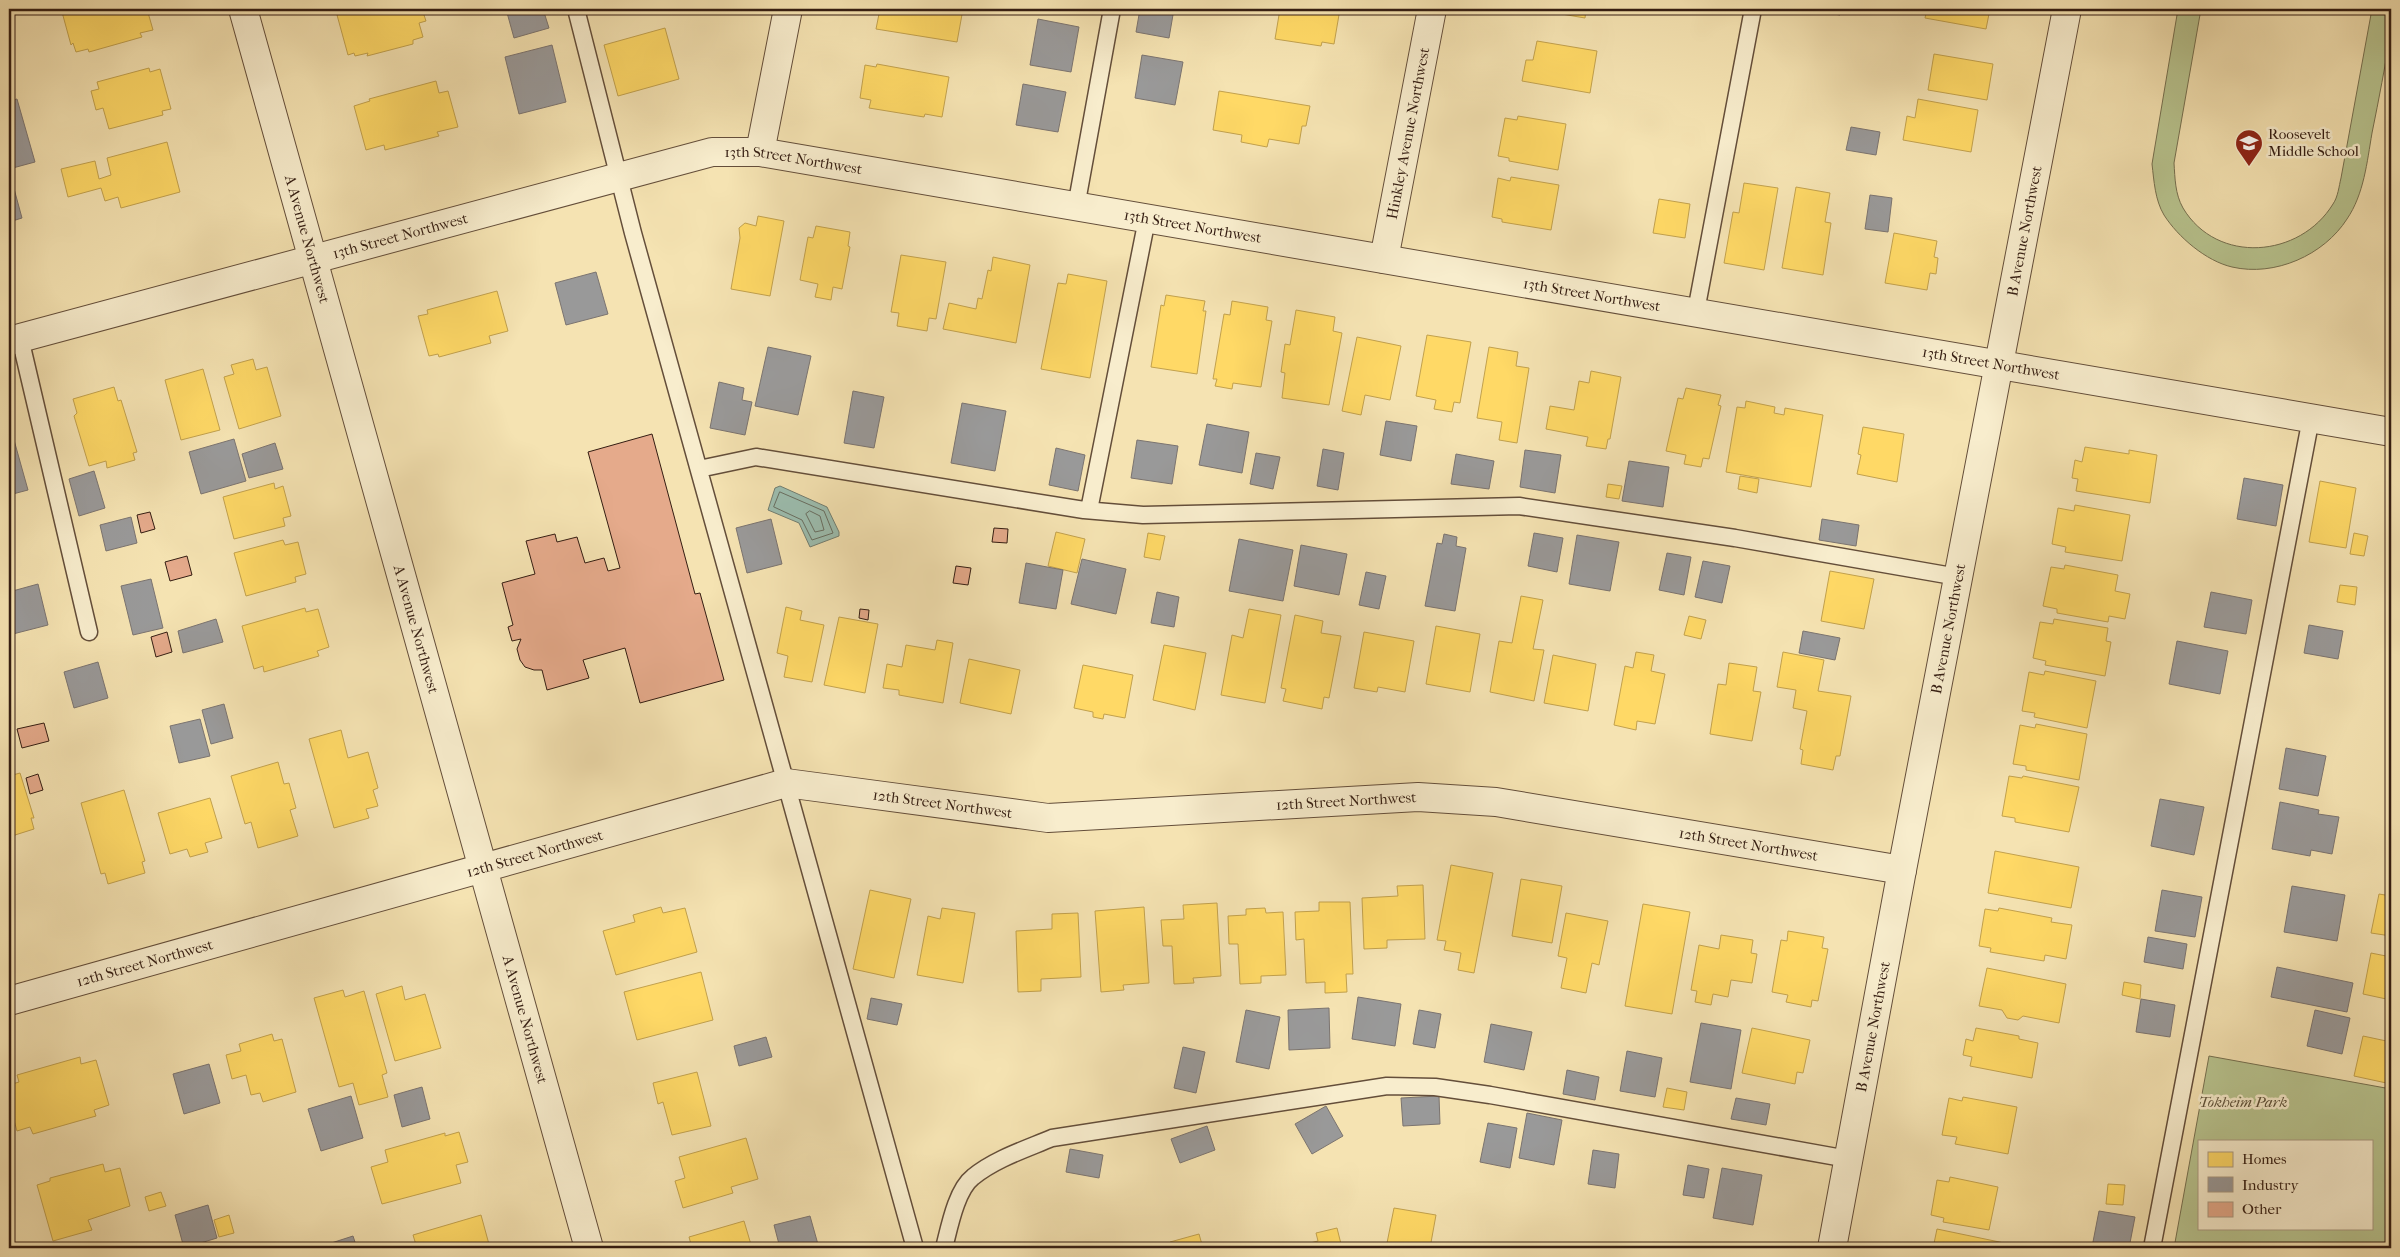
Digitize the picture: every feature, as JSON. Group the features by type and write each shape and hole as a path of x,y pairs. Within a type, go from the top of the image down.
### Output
{"street":[{"name":"A Avenue Northwest","path":"243,9 589,1248"},
{"path":"760,152 788,9"},
{"name":"Hinkley Avenue Northwest","path":"1384,259 1432,9"},
{"name":"B Avenue Northwest","path":"1832,1248 1902,870 2067,9"},
{"name":"13th Street Northwest","path":"12,337 314,260 712,152 760,152 1696,311 2391,432"},
{"name":"12th Street Northwest","path":"9,1001 482,870 786,783 1048,818 1418,797 1496,802 1902,870"}],"lane":[{"path":"576,9 618,176 915,1248"},
{"path":"1076,207 1112,9"},
{"path":"1696,311 1753,9"},
{"path":"1089,510 1147,219"},
{"path":"12,337 89,632"},
{"path":"2152,1248 2311,418"},
{"path":"699,469 756,457 1089,510 1143,515 1519,506 1735,538 1958,577"},
{"path":"944,1248 954,1209 971,1178 1011,1155 1052,1138 1387,1086 1435,1086 1848,1160"}],"green space":[{"path":"2178,9 2201,9 2174,163 2178,197 2183,208 2198,226 2216,239 2237,246 2258,248 2280,244 2300,235 2318,222 2335,201 2341,178 2372,9 2391,9 2391,32 2361,188 2347,219 2337,232 2312,253 2281,266 2265,269 2232,267 2203,254 2177,232 2164,215 2155,190 2152,164"},
{"name":"Tokheim Park","path":"2209,1056 2391,1089 2391,1248 2174,1248"}],"water":[{"path":"780,486 827,507 839,532 839,536 810,547 799,523 768,510 775,488"}],"building: Homes":[{"path":"74,9 147,9 153,30 140,33 142,37 89,52 88,49 76,52 73,43 71,45 62,12"},
{"path":"350,9 422,9 426,21 419,23 423,37 413,40 413,44 367,56 368,53 355,56 354,53 348,55 337,15"},
{"path":"880,9 963,9 957,42 876,29"},
{"path":"1280,9 1340,9 1334,44 1322,42 1321,46 1275,39"},
{"path":"1532,9 1586,9 1585,18"},
{"path":"1927,9 1990,9 1986,29 1925,18"},
{"path":"665,28 679,79 618,96 604,45"},
{"path":"1537,41 1597,51 1590,93 1522,81 1526,60 1533,60"},
{"path":"1934,54 1993,64 1987,100 1928,90"},
{"path":"877,64 949,77 942,117 925,114 924,117 869,108 871,100 860,98 865,65 876,67"},
{"path":"149,68 150,72 160,69 171,109 162,111 163,115 109,129 103,108 96,110 91,91 99,89 97,82"},
{"path":"436,81 439,93 448,91 458,127 437,132 439,136 385,150 384,145 366,150 354,106 370,101 369,99"},
{"path":"1219,91 1310,106 1306,126 1302,126 1299,144 1269,139 1267,147 1241,142 1242,135 1213,130"},
{"path":"1918,99 1978,110 1971,152 1903,140 1907,116 1915,118"},
{"path":"1518,116 1566,124 1558,170 1509,161 1509,158 1498,156 1505,118 1517,120"},
{"path":"167,142 180,192 121,208 118,197 105,201 101,188 68,197 61,169 95,161 99,179 111,175 107,158"},
{"path":"1511,177 1559,185 1551,230 1502,222 1502,219 1492,217 1498,178 1510,181"},
{"path":"1744,183 1778,188 1764,270 1724,263 1733,212 1739,213"},
{"path":"1796,187 1830,193 1825,222 1831,223 1823,275 1782,268"},
{"path":"1659,199 1690,204 1685,238 1653,233"},
{"path":"758,216 784,221 770,296 731,289 740,238 739,228 745,223 756,226"},
{"path":"816,226 850,232 848,246 850,247 842,289 833,287 831,300 815,297 818,284 800,280 808,237 813,238"},
{"path":"1894,233 1937,241 1934,257 1938,258 1936,274 1930,273 1927,290 1885,283"},
{"path":"901,255 946,262 936,319 929,318 927,331 897,326 899,313 891,312"},
{"path":"993,257 1030,265 1016,343 943,329 949,303 976,309 978,298 982,299 988,270 991,271"},
{"path":"1068,274 1107,281 1090,378 1041,369 1058,283 1066,284"},
{"path":"497,291 508,331 489,336 491,343 439,357 438,354 429,356 418,316 428,314 427,310"},
{"path":"1166,295 1205,301 1203,311 1206,311 1197,374 1151,367 1161,305 1164,306"},
{"path":"1232,301 1268,307 1266,320 1272,321 1261,387 1233,383 1232,389 1215,386 1217,379 1213,379 1224,314 1230,315"},
{"path":"1296,310 1335,317 1333,331 1342,333 1329,405 1282,398 1285,373 1281,372 1285,344 1290,345"},
{"path":"1427,335 1471,342 1460,403 1454,402 1452,412 1434,409 1436,400 1416,396"},
{"path":"1357,337 1401,346 1390,400 1365,395 1361,415 1342,411"},
{"path":"1489,347 1518,352 1516,366 1529,368 1517,443 1499,440 1502,422 1477,418"},
{"path":"253,359 256,370 267,367 281,416 239,429 224,377 234,374 231,365"},
{"path":"203,369 220,430 181,440 165,380"},
{"path":"1591,371 1621,377 1610,439 1608,439 1606,449 1586,446 1588,437 1546,429 1550,406 1574,410 1579,381 1589,383"},
{"path":"114,387 118,401 121,400 137,452 133,453 135,460 107,468 106,461 89,466 74,416 77,413 73,399"},
{"path":"1686,388 1721,395 1718,405 1721,406 1709,459 1703,458 1701,467 1684,464 1686,455 1666,451 1678,398 1683,399"},
{"path":"1746,401 1775,407 1774,413 1784,415 1785,408 1823,415 1811,487 1726,472 1737,407 1745,408"},
{"path":"1863,427 1904,434 1897,482 1857,474 1861,455 1858,454"},
{"path":"2085,447 2129,454 2129,450 2157,455 2150,503 2076,491 2078,479 2072,478 2075,460 2082,462"},
{"path":"1740,476 1759,479 1757,493 1738,489"},
{"path":"2320,481 2356,488 2346,548 2309,542"},
{"path":"274,483 275,489 283,486 291,516 283,518 285,526 234,539 223,497"},
{"path":"1608,484 1622,486 1619,499 1606,497"},
{"path":"2075,505 2130,515 2122,561 2065,552 2066,547 2052,544 2058,508 2074,511"},
{"path":"1056,532 1085,539 1077,573 1048,566"},
{"path":"1148,533 1165,536 1160,560 1144,557"},
{"path":"2354,533 2368,536 2364,556 2350,554"},
{"path":"283,540 285,545 298,542 306,574 295,577 296,582 246,596 234,553"},
{"path":"2065,565 2118,575 2115,591 2130,594 2125,619 2109,616 2108,622 2057,613 2057,609 2043,606 2051,567 2064,569"},
{"path":"1830,571 1874,579 1864,629 1821,621"},
{"path":"2340,585 2357,587 2355,605 2337,602"},
{"path":"1521,596 1543,600 1533,649 1544,650 1534,701 1490,692 1499,641 1512,643"},
{"path":"786,607 802,611 800,620 824,625 812,682 784,677 788,656 777,653"},
{"path":"305,608 306,612 318,609 329,647 317,651 319,656 264,672 263,666 254,669 242,626"},
{"path":"1249,609 1281,615 1265,703 1221,695 1232,635 1243,638"},
{"path":"1295,615 1323,621 1321,633 1341,636 1329,698 1324,697 1322,709 1283,701 1286,689 1281,688"},
{"path":"1689,616 1706,620 1701,639 1684,635"},
{"path":"839,617 878,624 865,693 824,685"},
{"path":"2054,619 2108,628 2106,641 2111,642 2105,676 2045,665 2046,661 2033,658 2040,622 2053,624"},
{"path":"1436,626 1480,634 1470,692 1426,684"},
{"path":"1364,632 1414,641 1405,692 1378,687 1377,692 1354,688"},
{"path":"937,640 953,643 943,703 899,695 899,690 883,688 887,664 902,667 906,645 935,650"},
{"path":"1164,645 1206,653 1195,710 1153,700"},
{"path":"1636,652 1654,655 1651,671 1665,674 1655,724 1637,721 1636,730 1614,725 1625,666 1633,668"},
{"path":"1783,652 1824,660 1818,691 1851,696 1840,756 1836,756 1833,770 1801,764 1803,750 1800,749 1807,711 1793,708 1796,690 1777,687"},
{"path":"1553,655 1596,664 1588,711 1544,703"},
{"path":"969,659 1020,670 1011,714 960,703"},
{"path":"1729,663 1757,667 1753,691 1761,692 1752,741 1710,734 1718,684 1726,685"},
{"path":"1083,665 1133,675 1125,718 1104,714 1103,719 1093,717 1093,712 1074,708"},
{"path":"2045,671 2096,681 2087,728 2034,717 2035,713 2022,711 2029,672 2044,675"},
{"path":"2036,724 2087,734 2079,780 2026,770 2026,766 2013,764 2020,725 2035,728"},
{"path":"341,730 348,758 368,752 378,788 373,790 378,806 366,809 369,818 334,828 309,739"},
{"path":"278,762 284,784 289,783 296,808 290,810 298,836 258,848 251,822 245,824 231,776"},
{"path":"20,773 34,818 31,818 34,829 15,835 9,848 9,776"},
{"path":"2009,776 2022,778 2023,776 2079,787 2069,832 2015,822 2015,818 2002,816"},
{"path":"124,790 145,861 142,862 145,873 108,884 105,873 101,874 81,803"},
{"path":"210,798 222,838 205,843 208,852 190,857 187,849 170,854 158,813"},
{"path":"1995,851 2079,867 2071,908 1988,893"},
{"path":"1451,865 1493,873 1474,973 1458,970 1461,953 1444,950 1446,941 1437,940"},
{"path":"1521,879 1562,886 1552,943 1512,936"},
{"path":"1423,885 1425,939 1387,940 1387,948 1364,949 1362,898 1398,896 1397,886"},
{"path":"870,890 911,899 894,978 853,969"},
{"path":"2379,894 2391,896 2391,936 2371,933"},
{"path":"1319,902 1350,902 1353,974 1346,974 1347,992 1325,993 1325,982 1306,983 1304,939 1296,940 1295,912 1319,911"},
{"path":"1217,903 1221,976 1193,978 1194,983 1174,984 1172,946 1163,946 1161,920 1184,919 1183,905"},
{"path":"1643,904 1690,912 1672,1014 1625,1006"},
{"path":"661,907 663,913 685,908 697,952 616,975 603,931 635,922 633,915"},
{"path":"1144,907 1149,983 1123,985 1124,990 1101,992 1095,911"},
{"path":"942,908 975,913 963,983 917,975 928,916 940,919"},
{"path":"1265,908 1266,913 1283,912 1286,975 1261,976 1261,983 1240,984 1238,944 1229,944 1228,916 1246,915 1246,909"},
{"path":"1999,908 2052,918 2051,922 2072,925 2066,959 2045,955 2044,961 1990,952 1991,948 1979,946 1985,909 1998,911"},
{"path":"1078,913 1081,977 1041,979 1041,991 1018,992 1016,931 1052,929 1052,914"},
{"path":"1566,913 1608,921 1599,965 1592,963 1586,993 1561,988 1567,958 1558,956"},
{"path":"1788,931 1824,937 1822,948 1828,949 1818,1001 1812,1000 1811,1007 1786,1002 1788,995 1772,992 1781,940 1787,941"},
{"path":"1721,935 1753,940 1751,953 1757,954 1752,983 1731,980 1728,997 1713,994 1711,1005 1695,1002 1697,991 1691,990 1699,945 1719,949"},
{"path":"2371,953 2391,957 2391,1000 2363,994"},
{"path":"1987,968 2066,984 2059,1023 2023,1016 2018,1020 2007,1018 2002,1010 1979,1006"},
{"path":"701,972 713,1020 637,1040 624,992"},
{"path":"2124,982 2141,985 2140,999 2122,995"},
{"path":"402,986 405,1000 425,994 441,1048 395,1061 376,994"},
{"path":"343,990 345,997 364,991 387,1073 382,1075 388,1097 359,1105 353,1083 339,1087 314,998"},
{"path":"1752,1028 1810,1040 1803,1073 1797,1072 1795,1084 1742,1073"},
{"path":"1976,1028 2019,1036 2019,1039 2038,1043 2032,1078 1970,1066 1972,1057 1963,1055 1966,1039 1973,1041"},
{"path":"272,1034 274,1041 282,1039 296,1092 263,1102 260,1093 251,1095 246,1075 232,1079 226,1055 241,1051 239,1044"},
{"path":"2363,1036 2391,1042 2391,1084 2354,1076"},
{"path":"80,1057 81,1064 96,1060 109,1105 94,1110 96,1116 33,1134 30,1127 17,1131 9,1102 9,1085 19,1082 17,1075"},
{"path":"697,1072 711,1126 672,1135 663,1102 658,1104 653,1083"},
{"path":"1667,1088 1687,1092 1684,1110 1663,1107"},
{"path":"1963,1097 2017,1107 2008,1154 1955,1144 1957,1137 1942,1135 1949,1098 1962,1101"},
{"path":"459,1132 468,1162 456,1165 461,1183 382,1204 371,1167 388,1162 385,1150 445,1133 445,1136"},
{"path":"746,1138 758,1179 731,1187 733,1193 683,1208 675,1181 685,1178 679,1157"},
{"path":"103,1164 105,1172 120,1168 130,1206 88,1220 92,1230 53,1241 37,1185 50,1181 50,1178"},
{"path":"1950,1177 1998,1187 1989,1230 1943,1222 1944,1218 1931,1215 1937,1180 1949,1182"},
{"path":"2108,1184 2125,1185 2123,1205 2106,1204"},
{"path":"161,1192 166,1206 149,1211 145,1197"},
{"path":"1394,1208 1436,1215 1430,1248 1386,1248"},
{"path":"229,1215 234,1233 219,1237 214,1220"},
{"path":"481,1215 490,1248 417,1248 413,1235"},
{"path":"744,1221 752,1248 692,1248 689,1237"},
{"path":"1337,1228 1342,1248 1290,1248 1318,1241 1316,1233"},
{"path":"1937,1229 2009,1244 2008,1248 1933,1248"},
{"path":"1199,1234 1203,1248 1171,1248 1170,1242"}],"building: Industry":[{"path":"506,9 543,9 549,28 514,38"},
{"path":"1140,9 1174,9 1169,38 1136,32"},
{"path":"1803,9 1841,9 1840,15"},
{"path":"1038,19 1079,27 1071,72 1030,65"},
{"path":"552,45 566,102 519,114 505,57"},
{"path":"1142,55 1183,62 1175,105 1135,98"},
{"path":"1023,84 1066,92 1058,132 1016,125"},
{"path":"17,99 35,162 9,169 9,101"},
{"path":"1851,127 1880,132 1876,155 1846,150"},
{"path":"13,185 22,218 9,222 9,186"},
{"path":"1870,195 1892,198 1888,232 1865,229"},
{"path":"596,272 608,314 566,325 555,283"},
{"path":"768,347 811,356 798,415 755,406"},
{"path":"719,382 744,388 742,400 752,402 745,435 710,428"},
{"path":"853,391 884,397 874,448 844,443"},
{"path":"962,403 1006,411 995,471 951,463"},
{"path":"1386,421 1417,426 1411,461 1380,455"},
{"path":"1207,424 1249,432 1242,473 1199,465"},
{"path":"234,439 246,481 201,494 189,452"},
{"path":"14,440 28,490 9,495 9,441"},
{"path":"1137,440 1178,446 1172,484 1131,478"},
{"path":"275,443 283,469 249,478 242,454"},
{"path":"1056,448 1085,455 1078,491 1049,485"},
{"path":"1323,449 1344,453 1338,490 1317,486"},
{"path":"1525,450 1561,455 1555,493 1520,487"},
{"path":"1256,453 1280,457 1273,489 1250,484"},
{"path":"1456,454 1494,461 1489,489 1451,484"},
{"path":"1629,461 1669,467 1663,507 1622,501"},
{"path":"94,471 105,508 79,516 69,479"},
{"path":"2244,478 2283,485 2276,526 2237,519"},
{"path":"131,517 137,543 106,551 100,525"},
{"path":"771,519 782,564 747,573 736,528"},
{"path":"1822,519 1859,525 1856,546 1819,540"},
{"path":"1534,533 1563,538 1557,572 1528,566"},
{"path":"1444,534 1457,537 1456,546 1466,548 1455,611 1425,606 1437,543 1442,544"},
{"path":"1577,535 1619,542 1610,591 1569,584"},
{"path":"1239,539 1293,550 1283,601 1229,591"},
{"path":"1301,545 1347,554 1339,595 1294,586"},
{"path":"1667,553 1691,557 1684,595 1659,590"},
{"path":"1082,559 1126,569 1116,614 1071,604"},
{"path":"1703,561 1730,566 1722,603 1695,597"},
{"path":"1026,563 1063,570 1056,609 1019,603"},
{"path":"1366,572 1386,576 1379,609 1359,605"},
{"path":"151,579 163,628 133,635 121,586"},
{"path":"38,584 48,625 9,635 9,592"},
{"path":"1157,592 1179,597 1174,627 1151,623"},
{"path":"2211,592 2252,600 2246,634 2204,627"},
{"path":"216,619 223,642 183,653 178,631"},
{"path":"2309,625 2343,631 2338,659 2304,653"},
{"path":"1803,631 1840,638 1835,660 1799,653"},
{"path":"2177,641 2228,651 2220,694 2169,684"},
{"path":"98,662 108,698 74,708 64,672"},
{"path":"224,704 233,738 211,744 202,710"},
{"path":"200,719 210,756 179,763 170,726"},
{"path":"2286,748 2326,756 2318,796 2279,789"},
{"path":"2160,799 2204,807 2194,855 2151,846"},
{"path":"2280,802 2319,810 2318,814 2339,817 2332,854 2311,850 2310,856 2272,849"},
{"path":"2292,886 2345,895 2337,941 2284,932"},
{"path":"2162,890 2202,897 2195,937 2155,931"},
{"path":"2148,937 2187,944 2183,969 2144,962"},
{"path":"2277,967 2353,983 2347,1012 2271,997"},
{"path":"1358,997 1401,1004 1395,1046 1352,1039"},
{"path":"871,998 902,1004 897,1025 867,1019"},
{"path":"2141,999 2175,1005 2170,1037 2136,1032"},
{"path":"1329,1008 1330,1048 1289,1050 1288,1010"},
{"path":"1246,1010 1280,1017 1269,1069 1236,1062"},
{"path":"1419,1010 1441,1014 1435,1048 1413,1044"},
{"path":"2315,1010 2350,1018 2342,1054 2307,1046"},
{"path":"1701,1023 1741,1030 1731,1089 1690,1082"},
{"path":"1491,1024 1532,1032 1524,1070 1484,1062"},
{"path":"766,1037 772,1057 739,1066 734,1046"},
{"path":"1183,1047 1205,1052 1196,1093 1174,1088"},
{"path":"1627,1051 1662,1058 1655,1097 1620,1091"},
{"path":"209,1064 220,1103 184,1114 173,1074"},
{"path":"1567,1070 1599,1077 1595,1100 1563,1094"},
{"path":"422,1087 430,1119 402,1127 394,1095"},
{"path":"351,1096 363,1138 321,1151 308,1109"},
{"path":"1439,1096 1440,1124 1403,1126 1401,1098"},
{"path":"1736,1098 1770,1104 1766,1125 1731,1119"},
{"path":"1326,1106 1343,1136 1312,1154 1295,1124"},
{"path":"1527,1113 1562,1120 1554,1165 1519,1158"},
{"path":"1488,1123 1517,1128 1510,1168 1480,1162"},
{"path":"1207,1126 1215,1150 1180,1163 1171,1139"},
{"path":"1070,1149 1103,1155 1099,1178 1066,1172"},
{"path":"1593,1150 1619,1154 1615,1188 1588,1184"},
{"path":"1688,1165 1709,1169 1704,1198 1683,1195"},
{"path":"1722,1168 1762,1175 1753,1225 1713,1218"},
{"path":"208,1205 217,1238 184,1248 175,1215"},
{"path":"2099,1211 2135,1217 2129,1248 2092,1247"},
{"path":"810,1216 819,1248 780,1248 774,1225"},
{"path":"353,1236 357,1248 319,1247"}],"building: Other":[{"path":"652,434 695,594 700,593 724,680 640,703 625,648 583,660 589,678 547,690 542,670 525,667 520,660 517,649 521,639 512,641 508,627 513,625 502,583 535,574 526,541 555,534 557,542 577,537 585,563 604,558 608,571 620,568 588,452"},
{"path":"150,512 155,529 141,533 137,515"},
{"path":"994,528 1008,529 1007,543 992,542"},
{"path":"187,556 192,575 170,581 165,562"},
{"path":"956,566 971,568 968,585 953,583"},
{"path":"860,609 869,610 868,620 859,618"},
{"path":"167,632 172,652 156,657 151,637"},
{"path":"44,723 49,741 22,748 17,729"},
{"path":"38,774 43,790 30,794 26,778"}],"place":[{"name":"Roosevelt Middle School","path":"2249,167"}]}
